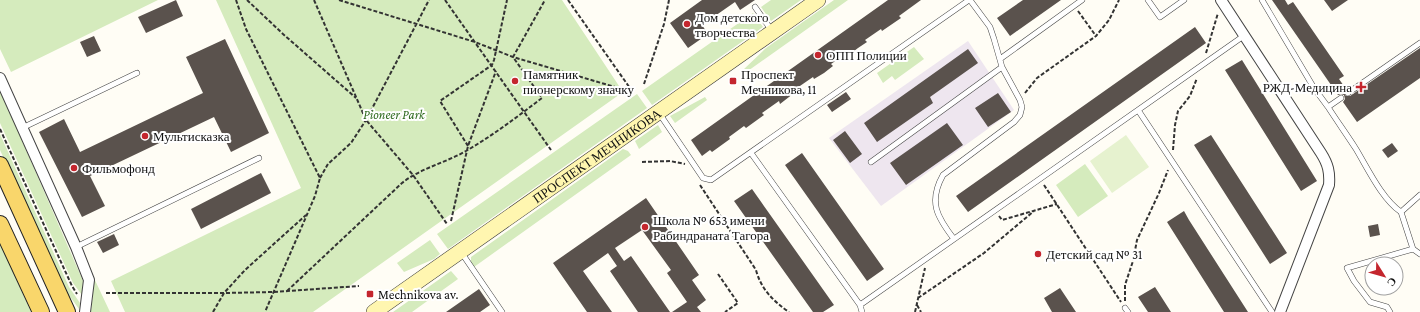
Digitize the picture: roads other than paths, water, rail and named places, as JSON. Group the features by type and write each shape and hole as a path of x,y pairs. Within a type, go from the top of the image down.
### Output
{"main road":[{"path":"0,165 67,312"},
{"path":"0,224 41,312"}],"street":[{"name":"ПРОСПЕКТ МЕЧНИКОВА","path":"374,312 817,0"},
{"path":"1221,0 1328,163 1330,174 1329,185 1280,312"},
{"path":"0,78 76,247 89,280 85,310"}],"lane":[{"path":"659,112 703,178 711,180 970,0 990,27 1002,67 1020,100 1022,107 1020,115 1014,122 943,175 935,196 936,207 941,222 954,239"},
{"path":"1000,59 1082,0"},
{"path":"1148,0 1160,17 1184,0"},
{"path":"1262,0 1314,88 1352,143 1384,195 1395,208 1401,212 1413,248 1420,254"},
{"path":"755,7 773,32"},
{"path":"860,305 1245,35"},
{"path":"1348,93 1420,43"},
{"path":"872,162 1002,67"},
{"path":"22,128 137,73"},
{"path":"1328,107 1341,98"},
{"path":"1138,110 1272,312"},
{"path":"751,152 860,305 862,312"},
{"path":"76,247 259,158"},
{"path":"1401,212 1420,195"},
{"path":"1390,312 1387,306 1370,302 1354,281 1347,268 1413,248"},
{"path":"461,251 502,312"}],"place":[{"name":"Дом детского творчества","path":"687,24"},
{"name":"ОПП Полиции","path":"818,55"},
{"name":"Памятник пионерскому значку","path":"515,81"},
{"name":"Проспект Мечникова, 11","path":"733,81"},
{"name":"РЖД-Медицина","path":"1361,87"},
{"name":"Мультисказка","path":"145,136"},
{"name":"Фильмофонд","path":"74,168"},
{"name":"Школа № 653 имени Рабиндраната Тагора","path":"645,227"},
{"name":"Детский сад № 31","path":"1038,254"},
{"name":"Mechnikova av.","path":"370,294"}],"park label":[{"name":"Pioneer Park","path":"394,114"}]}
